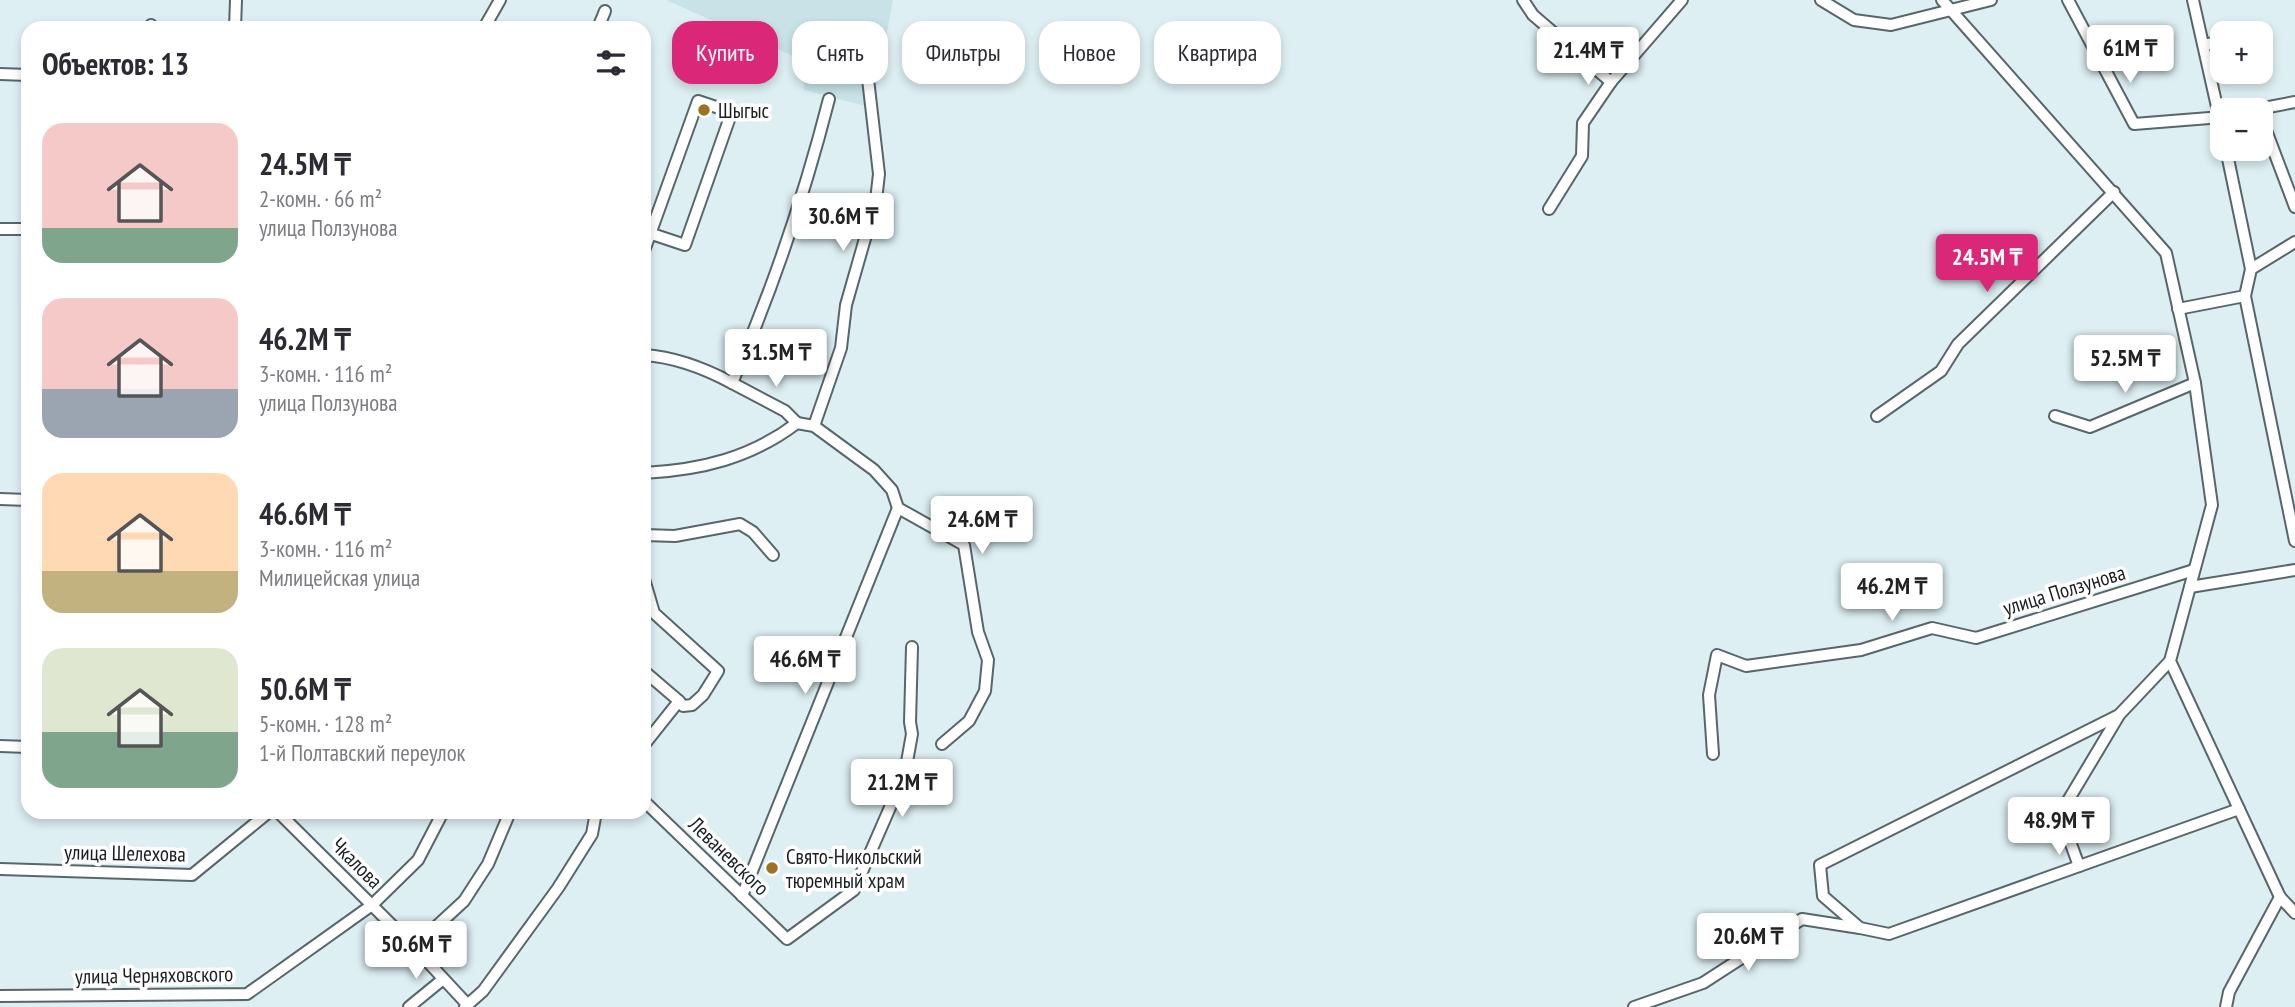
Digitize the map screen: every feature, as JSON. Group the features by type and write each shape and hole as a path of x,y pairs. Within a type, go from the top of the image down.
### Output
{"street":[{"path":"235,21 236,0"},
{"path":"488,21 500,0"},
{"path":"1523,0 1532,15 1611,82"},
{"path":"1821,0 1854,20 1891,25 1990,0"},
{"path":"1942,0 2165,253 2195,383 2212,505 2170,662 2119,715 2060,814 2079,866"},
{"path":"2068,0 2134,124 2210,121"},
{"path":"2193,0 2216,98"},
{"path":"1549,209 1582,156 1583,123 1611,82 1675,2"},
{"path":"601,21 605,11"},
{"path":"2204,46 2210,44"},
{"path":"0,75 21,75"},
{"path":"814,426 841,348 849,293 876,200 879,174 869,84"},
{"path":"732,383 761,315 796,220 829,99"},
{"path":"698,101 719,108 730,117 685,245 652,234 698,101"},
{"path":"2273,108 2295,102"},
{"path":"2273,151 2295,207"},
{"path":"2228,161 2250,270 2245,296 2295,541"},
{"path":"1877,415 1941,371 1958,344 2114,192"},
{"path":"0,229 21,229"},
{"path":"2250,270 2295,242"},
{"path":"2178,309 2245,296"},
{"path":"651,355 664,356 703,368 785,411 797,424 814,426 874,470 892,489 898,508 742,896"},
{"path":"2055,416 2090,427 2195,383"},
{"path":"651,472 736,459 774,441 797,424"},
{"path":"0,499 21,500"},
{"path":"898,508 964,545 978,632 988,660 985,691 980,701 969,721 942,744"},
{"path":"651,535 675,536 740,524 753,533 773,555"},
{"name":"улица Ползунова","path":"1713,754 1709,695 1717,655 1746,667 1861,650 1932,628 1976,638 2194,570"},
{"path":"2190,587 2295,570"},
{"path":"651,603 654,613 718,671 704,695 692,705 683,706 651,677"},
{"name":"Леваневского","path":"651,808 787,939 854,890 905,773 912,734 909,722 912,647"},
{"path":"2170,662 2280,897 2295,913"},
{"path":"651,736 678,701"},
{"path":"1860,929 1823,896 1820,865 2119,715"},
{"path":"0,746 21,747"},
{"path":"1634,1007 1703,983 1802,919 1889,934 2239,809"},
{"name":"улица Шелехова","path":"0,869 192,875 260,819"},
{"name":"Чкалова","path":"285,819 414,947 466,1005"},
{"name":"улица Черняховского","path":"0,996 247,993 372,905 418,860 439,819"},
{"path":"414,947 464,901 488,864 507,819"},
{"path":"466,1005 483,991 558,888 592,834 595,819"},
{"path":"2226,1007 2229,992 2280,897"},
{"path":"409,1007 442,980"}],"shaded area":[{"path":"666,0 893,0 888,27 888,21 792,21 792,56 778,49 778,21 714,21"},
{"path":"804,84 877,84 873,108 804,90"}],"place":[{"name":"Шыгыс","path":"704,110"},
{"name":"Свято-Никольский тюремный храм","path":"772,868"}]}
